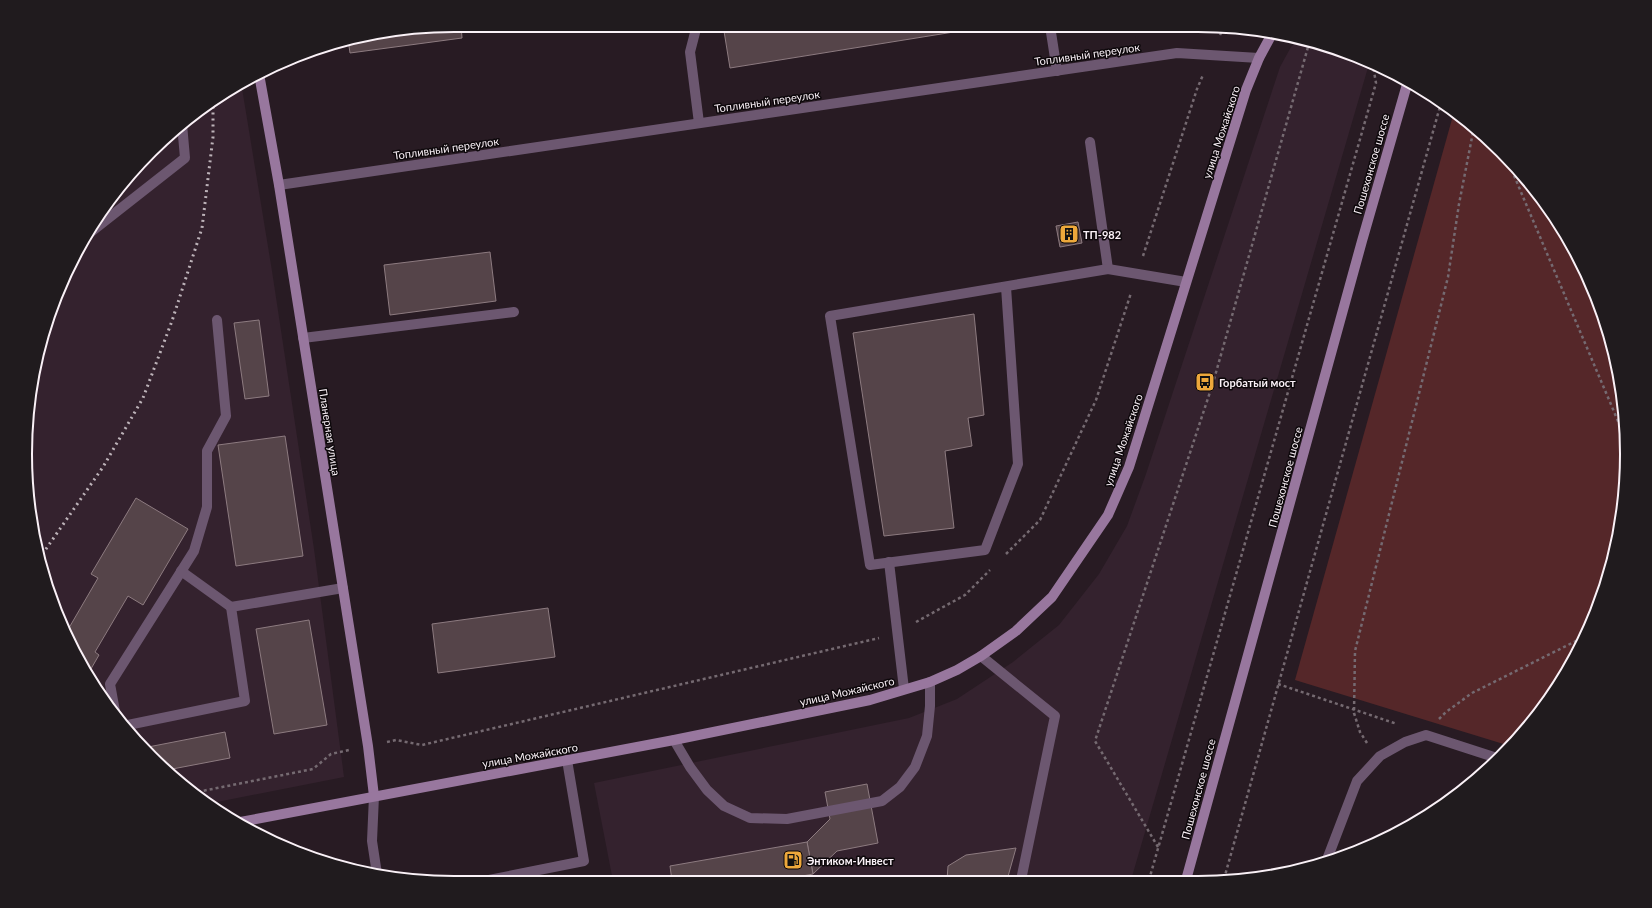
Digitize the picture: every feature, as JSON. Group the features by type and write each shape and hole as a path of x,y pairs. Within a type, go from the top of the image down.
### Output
{"main road":[{"name":"улица Можайского","path":"246,821 674,740 870,700 930,682 957,670 982,656 1016,631 1052,597 1108,515 1129,467 1246,90 1259,58 1270,38"},
{"name":"Планерная улица","path":"260,80 279,185 368,746 374,796"},
{"name":"Пошехонское шоссе","path":"1187,876 1360,249 1406,87"}],"street":[{"path":"695,32 690,52 699,123"},
{"path":"1051,32 1057,71"},
{"name":"Топливный переулок","path":"279,185 1177,53 1259,58"},
{"path":"100,225 185,158 183,131"},
{"path":"1090,142 1108,269"},
{"path":"1006,287 1018,464 985,550 870,565 830,316 1108,269 1186,282"},
{"path":"303,338 514,312"},
{"path":"113,703 110,684 194,551 207,507 207,451 226,416 217,320"},
{"path":"889,562 904,689"},
{"path":"181,571 231,607 342,588"},
{"path":"131,724 245,701 231,607"},
{"path":"982,656 1055,716 1022,876"},
{"path":"674,740 690,767 707,790 724,806 750,818 788,819 882,801 900,787 915,767 927,736 930,706 930,682"},
{"path":"1328,856 1357,781 1380,756 1405,742 1426,735 1492,756"},
{"path":"509,876 584,861 567,760"},
{"path":"374,796 372,841 375,868"}],"path":[{"path":"1002,558 1040,520 1096,400 1197,89 1222,33"},
{"path":"1158,847 1095,741 1213,383 1308,46"},
{"path":"1150,876 1376,82 1374,71"},
{"path":"1225,875 1440,108"},
{"path":"1380,756 1368,745 1360,732 1354,709 1355,651 1448,277 1459,204 1473,134"},
{"path":"1514,174 1619,423"},
{"path":"201,792 313,769 331,754 396,740 422,745 898,633 965,595 992,568"},
{"path":"1426,735 1446,712 1472,693 1576,641"},
{"path":"1278,684 1394,722"}],"shaded area":[{"path":"1295,43 1307,46 1334,54 1368,68 1132,876 612,876 594,783 909,718 957,699 1013,662 1059,625 1099,574 1127,526 1146,474 1280,67 1291,47"},
{"path":"242,89 272,271 314,549 344,777 216,802 197,789 176,771 137,732 119,711 103,688 76,641 54,590 40,536 36,509 32,454 33,426 40,372 54,318 76,267 103,220 119,197 137,176 176,137 197,119"},
{"path":"1453,117 1496,156 1533,197 1549,220 1576,267 1598,318 1612,372 1619,426 1620,454 1616,509 1606,563 1598,590 1588,615 1563,665 1533,711 1504,744 1295,680"}],"building":[{"path":"462,32 462,38 350,53 349,45 372,40 426,33"},
{"path":"724,32 954,32 730,68"},
{"name":"ТП-982","path":"1078,222 1082,243 1060,247 1056,226"},
{"path":"490,252 496,301 390,315 384,265"},
{"path":"974,314 984,415 968,418 972,446 945,451 954,528 884,536 853,333"},
{"path":"259,320 269,396 245,399 234,323"},
{"path":"285,436 303,556 236,566 218,445"},
{"path":"136,498 188,529 143,605 128,596 95,652 99,655 91,669 70,627 98,578 91,574"},
{"path":"548,608 555,657 438,673 432,624"},
{"path":"309,620 327,725 274,734 256,629"},
{"path":"225,732 230,758 174,769 151,746"},
{"path":"867,784 878,843 837,851 813,874 807,842 830,819 825,792"},
{"path":"807,842 813,874 802,876 671,876 670,866"},
{"path":"1016,848 1008,876 947,876 948,866 966,855"}],"railway":[{"path":"44,552 103,467 143,398 172,321 202,228 213,137 213,108"}],"place":[{"name":"ТП-982","path":"1069,234"},
{"name":"Горбатый мост","path":"1205,382"},
{"name":"Энтиком-Инвест","path":"793,860"}]}
